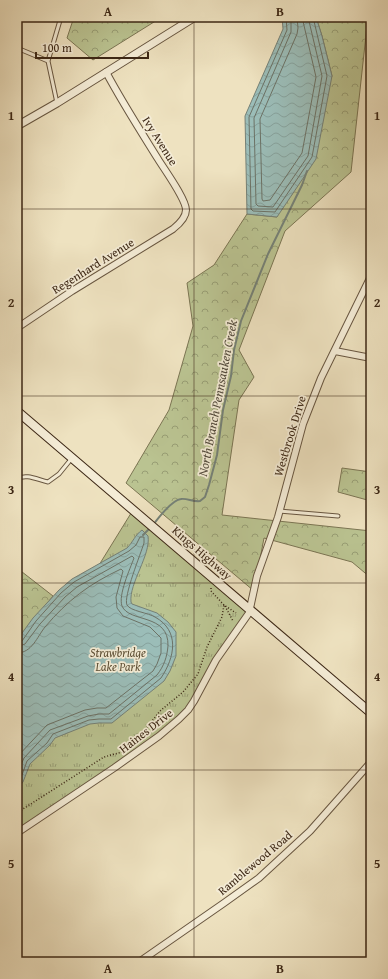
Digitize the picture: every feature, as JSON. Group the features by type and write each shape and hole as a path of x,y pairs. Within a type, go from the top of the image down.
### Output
{"main road":[{"name":"Kings Highway","path":"17,411 371,713"}],"street":[{"path":"17,126 57,103 195,17"},
{"name":"Ivy Avenue","path":"106,72 185,203 185,216 180,222"},
{"name":"Regenhard Avenue","path":"17,328 72,291 173,229 180,222"},
{"name":"Westbrook Drive","path":"250,610 257,576 279,511 303,424 321,378 371,276"},
{"path":"335,351 371,358"},
{"name":"Haines Drive","path":"17,833 126,760 159,736 179,719 194,701 216,660 250,610"},
{"name":"Ramblewood Road","path":"139,962 259,878 310,831 371,762"}],"lane":[{"path":"57,103 48,60 61,17"},
{"path":"17,48 48,60"},
{"path":"17,479 20,477 29,476 48,482 59,474 72,458"},
{"path":"279,511 338,516"}],"path":[{"path":"211,588 224,605 233,621"},
{"path":"224,605 236,613"},
{"path":"17,815 23,809 104,757 122,752 133,745 160,711 183,692 198,674 207,647 222,617 224,605"}],"green space":[{"path":"74,17 162,17 93,60 67,38"},
{"path":"316,17 368,17 351,172 285,231 239,350 254,377 239,400 222,515 371,531 371,578 352,562 264,538 254,591 126,483 169,410 193,326 187,283 214,265 247,214 277,217 332,76"},
{"path":"342,468 371,472 371,501 338,492"},
{"name":"Strawbridge Lake Park","path":"133,510 249,613 179,719 17,834 17,643 91,578"},
{"path":"17,568 53,596 17,642"}],"water":[{"path":"282,17 316,17 332,76 316,159 277,217 247,214 245,116 283,29"},
{"path":"142,530 148,536 148,544 133,586 131,602 132,604 157,613 168,622 176,632 176,656 170,671 164,681 112,723 90,724 55,738 50,745 30,764 23,782 17,789 17,640 33,618 59,590 72,579 127,548"}],"waterway":[{"name":"North Branch Pennsauken Creek","path":"153,525 166,509 177,500 183,499 200,501 205,497 217,455 223,410 241,321 268,254 302,185 307,171"},
{"name":"North Branch Pennsauken Creek","path":"143,535 150,528"}]}
